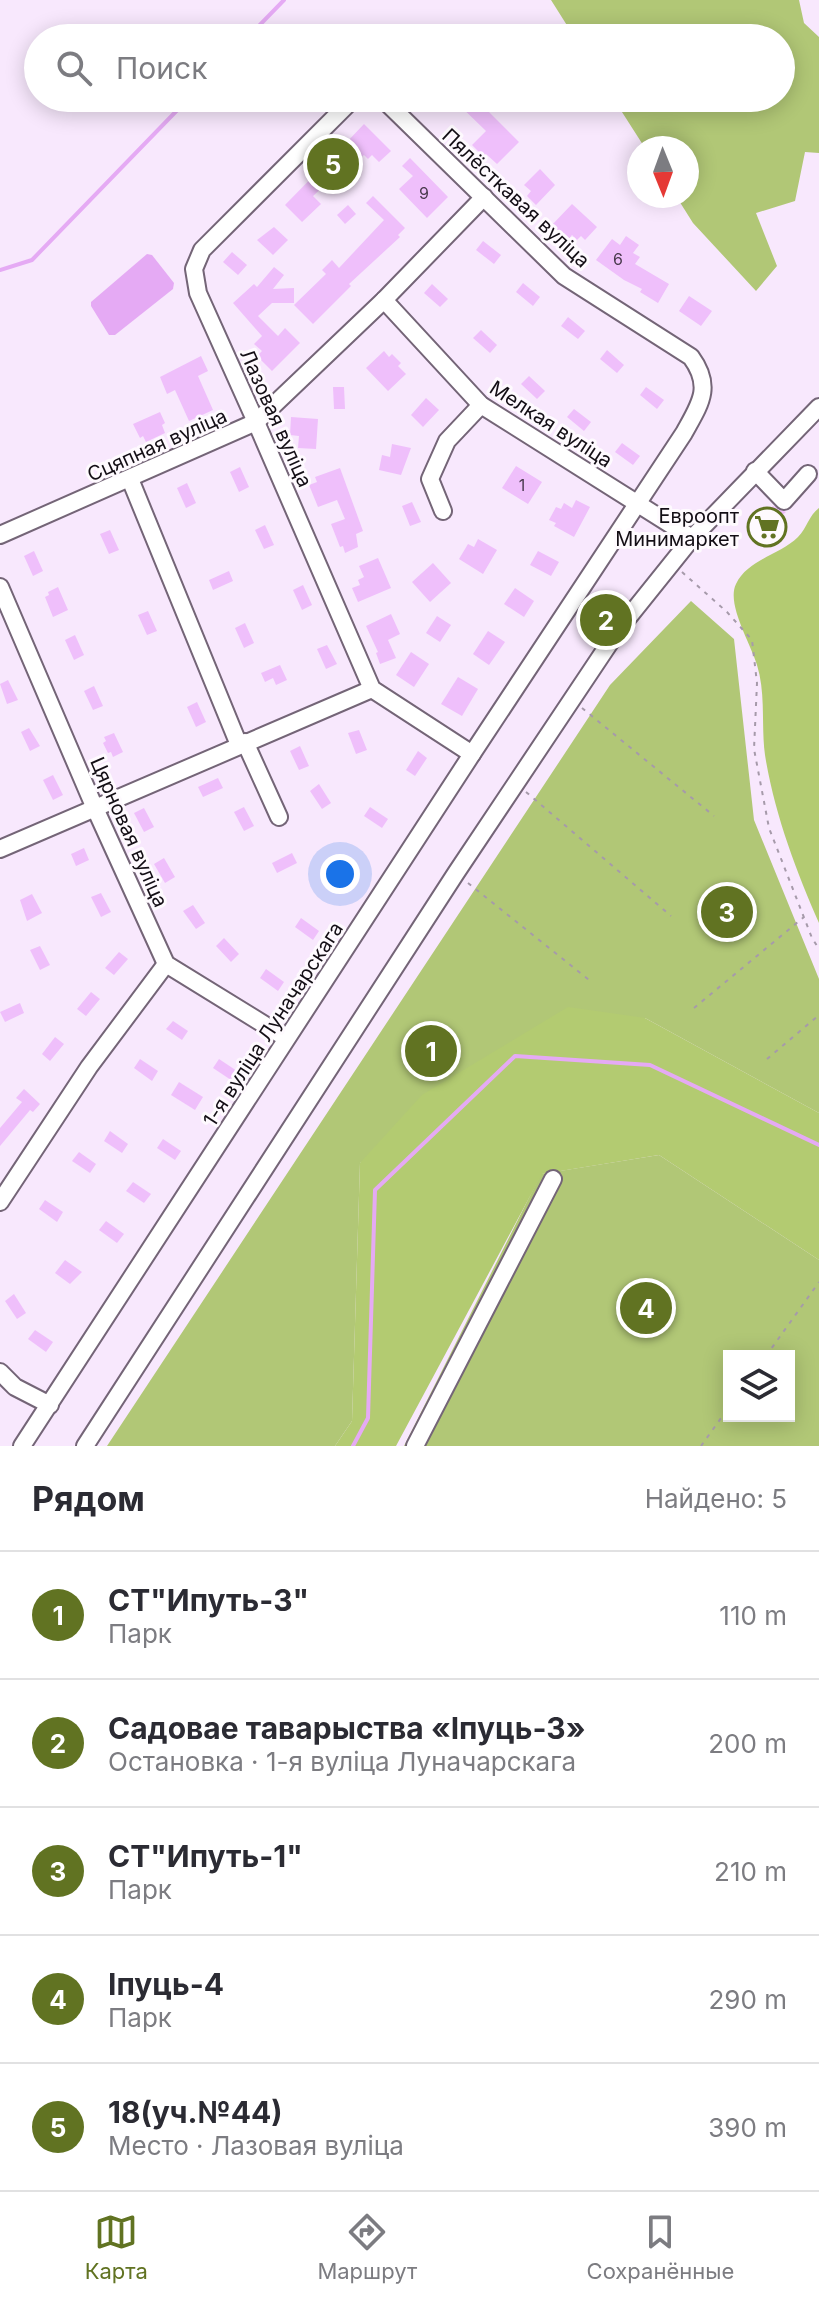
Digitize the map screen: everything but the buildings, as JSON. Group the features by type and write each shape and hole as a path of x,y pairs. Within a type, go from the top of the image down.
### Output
{"street":[{"name":"Лазовая вуліца","path":"340,112 212,237 196,261 194,275 198,293 372,689"},
{"name":"Пялёсткавая вуліца","path":"396,112 564,276 691,357 702,377"},
{"name":"Сцяпная вуліца","path":"0,535 256,422 384,300 484,197"},
{"name":"Мелкая вуліца","path":"384,300 481,405 692,538"},
{"name":"1-я вуліца Луначарскага","path":"22,1446 684,433 699,405 703,391 702,377"},
{"path":"443,511 430,479 447,441 481,405"},
{"path":"85,1446 456,873 630,614 692,538 819,407"},
{"path":"755,471 784,501 808,474"},
{"path":"130,479 242,743 279,817"},
{"name":"Цярновая вуліца","path":"0,587 166,964"},
{"path":"0,849 372,689 472,754"},
{"path":"0,1202 89,1067 166,964 286,1038"},
{"path":"415,1446 553,1179"},
{"path":"0,1372 15,1387 50,1405"}],"path":[{"path":"672,562 727,612 752,640 757,683 754,749 769,828 819,949"},
{"path":"596,634 617,605"},
{"path":"571,699 714,816"},
{"path":"516,783 671,916"},
{"path":"456,873 589,980"},
{"path":"694,1008 804,916"},
{"path":"767,1059 819,1015"},
{"path":"770,1350 819,1282"},
{"path":"701,1446 723,1415"}],"green space":[{"path":"551,0 799,0 804,23 819,37 819,153 805,152 795,201 756,213 777,266 756,291 693,223 684,208 699,208 699,136 637,136 622,112 795,112 795,24 566,24"},
{"path":"819,508 819,923 794,862 774,798 765,755 760,676 740,624 734,592 736,584 748,569 798,537"},
{"path":"691,601 734,639 754,820 819,979 819,1113 645,1018 360,1163 352,1421 335,1446 107,1446 610,685"},
{"path":"568,1007 645,1018 819,1113 819,1260 659,1155 542,1174 396,1446 335,1446 352,1421 360,1163 422,1095"},
{"path":"659,1155 819,1260 819,1446 404,1446 541,1174"}],"shaded area":[{"path":"147,254 152,255 174,283 173,289 115,335 109,335 91,302"}],"waterway":[{"path":"261,24 284,0"},
{"path":"0,270 32,260 175,112"},
{"path":"353,1446 368,1418 375,1190 515,1056 650,1065 819,1145"}],"place":[{"name":"18(уч.№44)","path":"333,164"},
{"name":"Евроопт Минимаркет","path":"767,527"},
{"name":"Садовае таварыства «Іпуць-3»","path":"606,620"},
{"name":"СТ\"Ипуть-1\"","path":"727,912"},
{"name":"СТ\"Ипуть-3\"","path":"431,1051"},
{"name":"Іпуць-4","path":"646,1308"}]}
